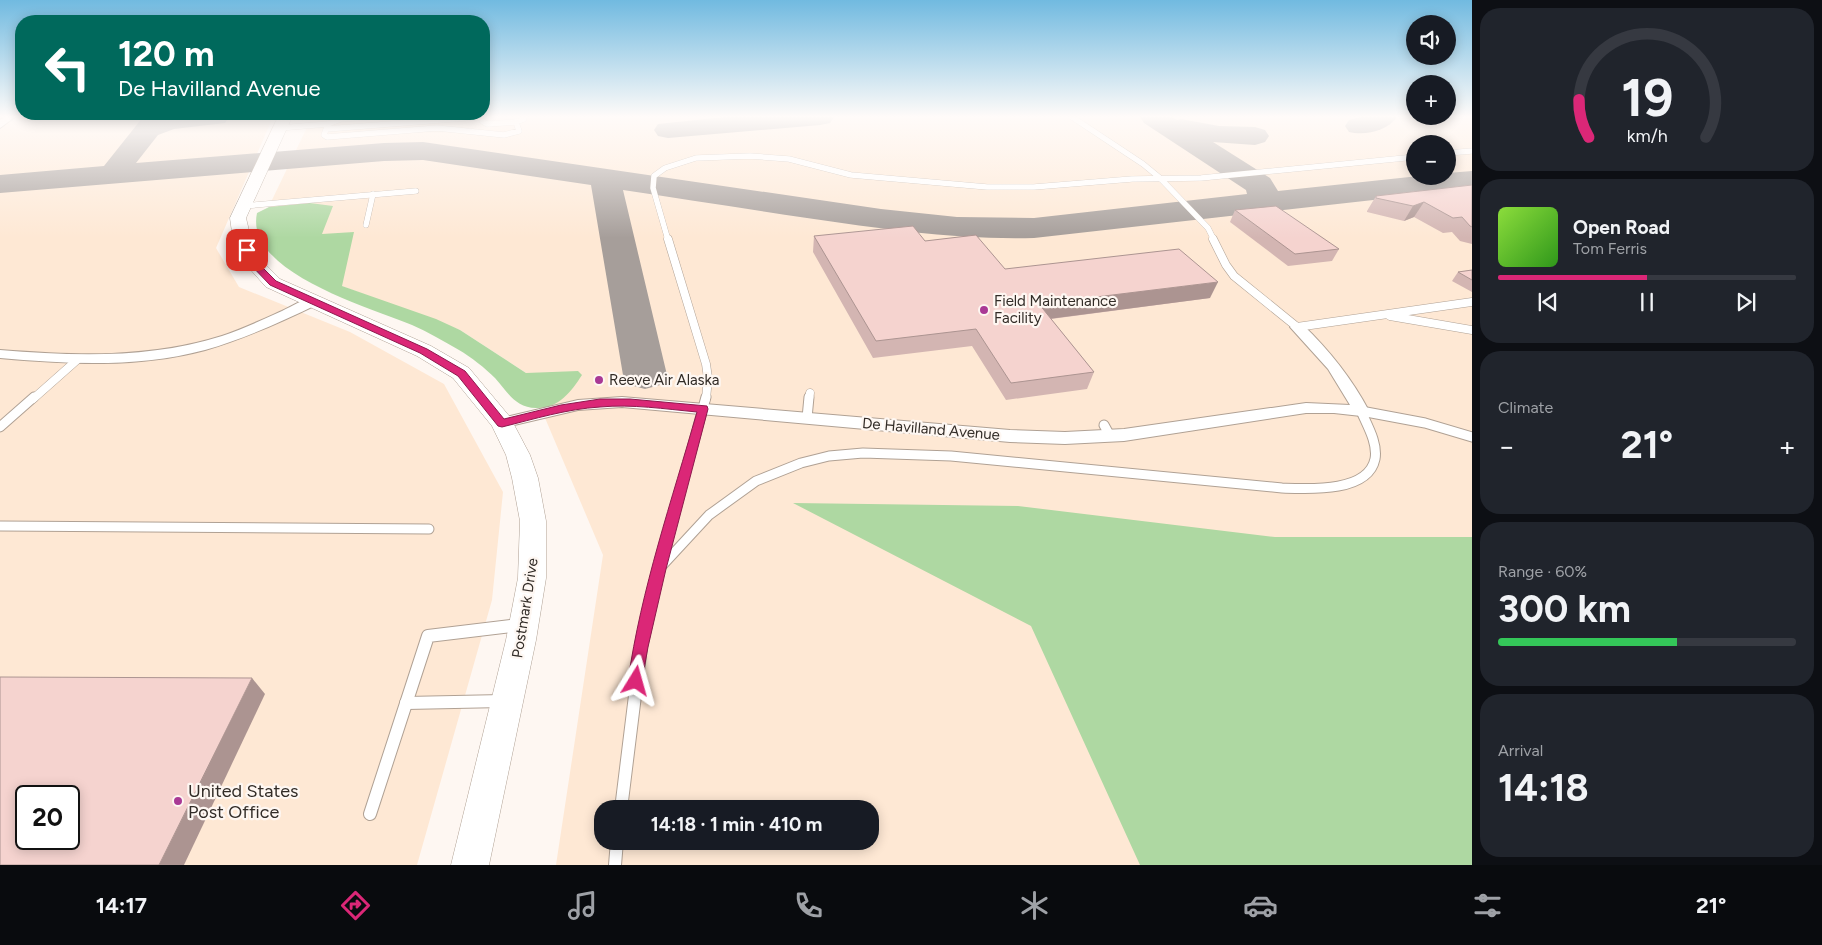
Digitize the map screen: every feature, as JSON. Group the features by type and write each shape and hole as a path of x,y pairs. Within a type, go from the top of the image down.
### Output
{"street":[{"name":"Postmark Drive","path":"266,157 238,218 242,239 252,260 273,283 424,351 461,374 502,423 518,455 525,478 533,521 532,578 508,701 470,865"},
{"path":"0,354 77,360 119,359 193,349 259,328 313,301"},
{"path":"1296,327 1334,364 1345,379 1361,411"},
{"name":"De Havilland Avenue","path":"502,423 561,409 600,403 630,402 1010,436 1065,438 1107,430 1306,408 1334,408 1361,411"}],"lane":[{"path":"622,800 640,647 659,569 703,409 709,379 706,359 698,342 653,188 654,176 666,166 689,160 712,157"},
{"path":"763,157 781,158 835,173 987,187 1034,187 1160,178 1206,178 1406,158"},
{"path":"1133,157 1160,178 1208,228 1226,265 1234,276 1296,327 1472,302"},
{"path":"243,206 416,191"},
{"path":"366,225 373,194"},
{"path":"1380,314 1472,330"},
{"path":"0,427 77,360"},
{"path":"807,418 810,393"},
{"path":"659,569 709,515 733,496 756,481 779,471 828,456 863,453 917,454 1282,488 1336,487 1361,478 1374,465 1374,447 1361,411"},
{"path":"1361,411 1425,423 1472,437"},
{"path":"0,526 430,529"},
{"path":"370,814 428,636 524,624"},
{"path":"406,703 508,701"},
{"path":"615,865 616,850"}],"shaded area":[{"path":"0,157 255,157 216,248 239,287 350,332 444,384 503,492 492,600 417,865 0,865"},
{"path":"293,157 1406,157 1406,185 1456,185 1456,157 1472,157 1472,865 556,865 603,555 526,373 460,330 320,278 267,244 271,202"}],"green space":[{"path":"310,203 333,206 322,234 354,232 342,286 436,319 460,330 526,373 578,371 582,375 563,398 551,406 536,408 522,405 512,398 487,370 459,350 412,325 314,285 290,270 270,253 258,234 257,213 269,207"},
{"path":"793,503 1018,506 1275,537 1472,537 1472,865 1140,865 1031,626"}],"building":[{"path":"1472,185 1472,227 1462,217 1453,218 1424,202 1413,206 1376,198 1376,196"},
{"path":"1276,206 1339,249 1295,254 1235,210"},
{"name":"Field Maintenance Facility","path":"913,226 925,241 976,235 1005,269 1179,249 1218,282 1039,304 1094,372 1011,383 976,329 876,341 814,236"},
{"path":"1472,270 1472,280 1458,272"},
{"path":"0,677 252,678 159,865 0,865"}],"taxiway":[{"path":"125,157 119,165 119,169 129,173"},
{"path":"0,184 320,157"},
{"path":"466,157 621,180"},
{"path":"1216,157 1259,185 1264,195 1253,204"},
{"path":"621,180 881,219 957,227 1034,228 1253,204"},
{"path":"621,180 606,187 645,375"},
{"path":"1253,204 1472,180"}],"place":[{"name":"Field Maintenance Facility","path":"984,310"},
{"name":"Reeve Air Alaska","path":"599,380"},
{"name":"United States Post Office","path":"178,801"}],"route":[{"path":"247,250 252,260 273,283 424,351 461,374 502,423 578,405 614,402 703,409 659,569 640,647 636,681"}]}
